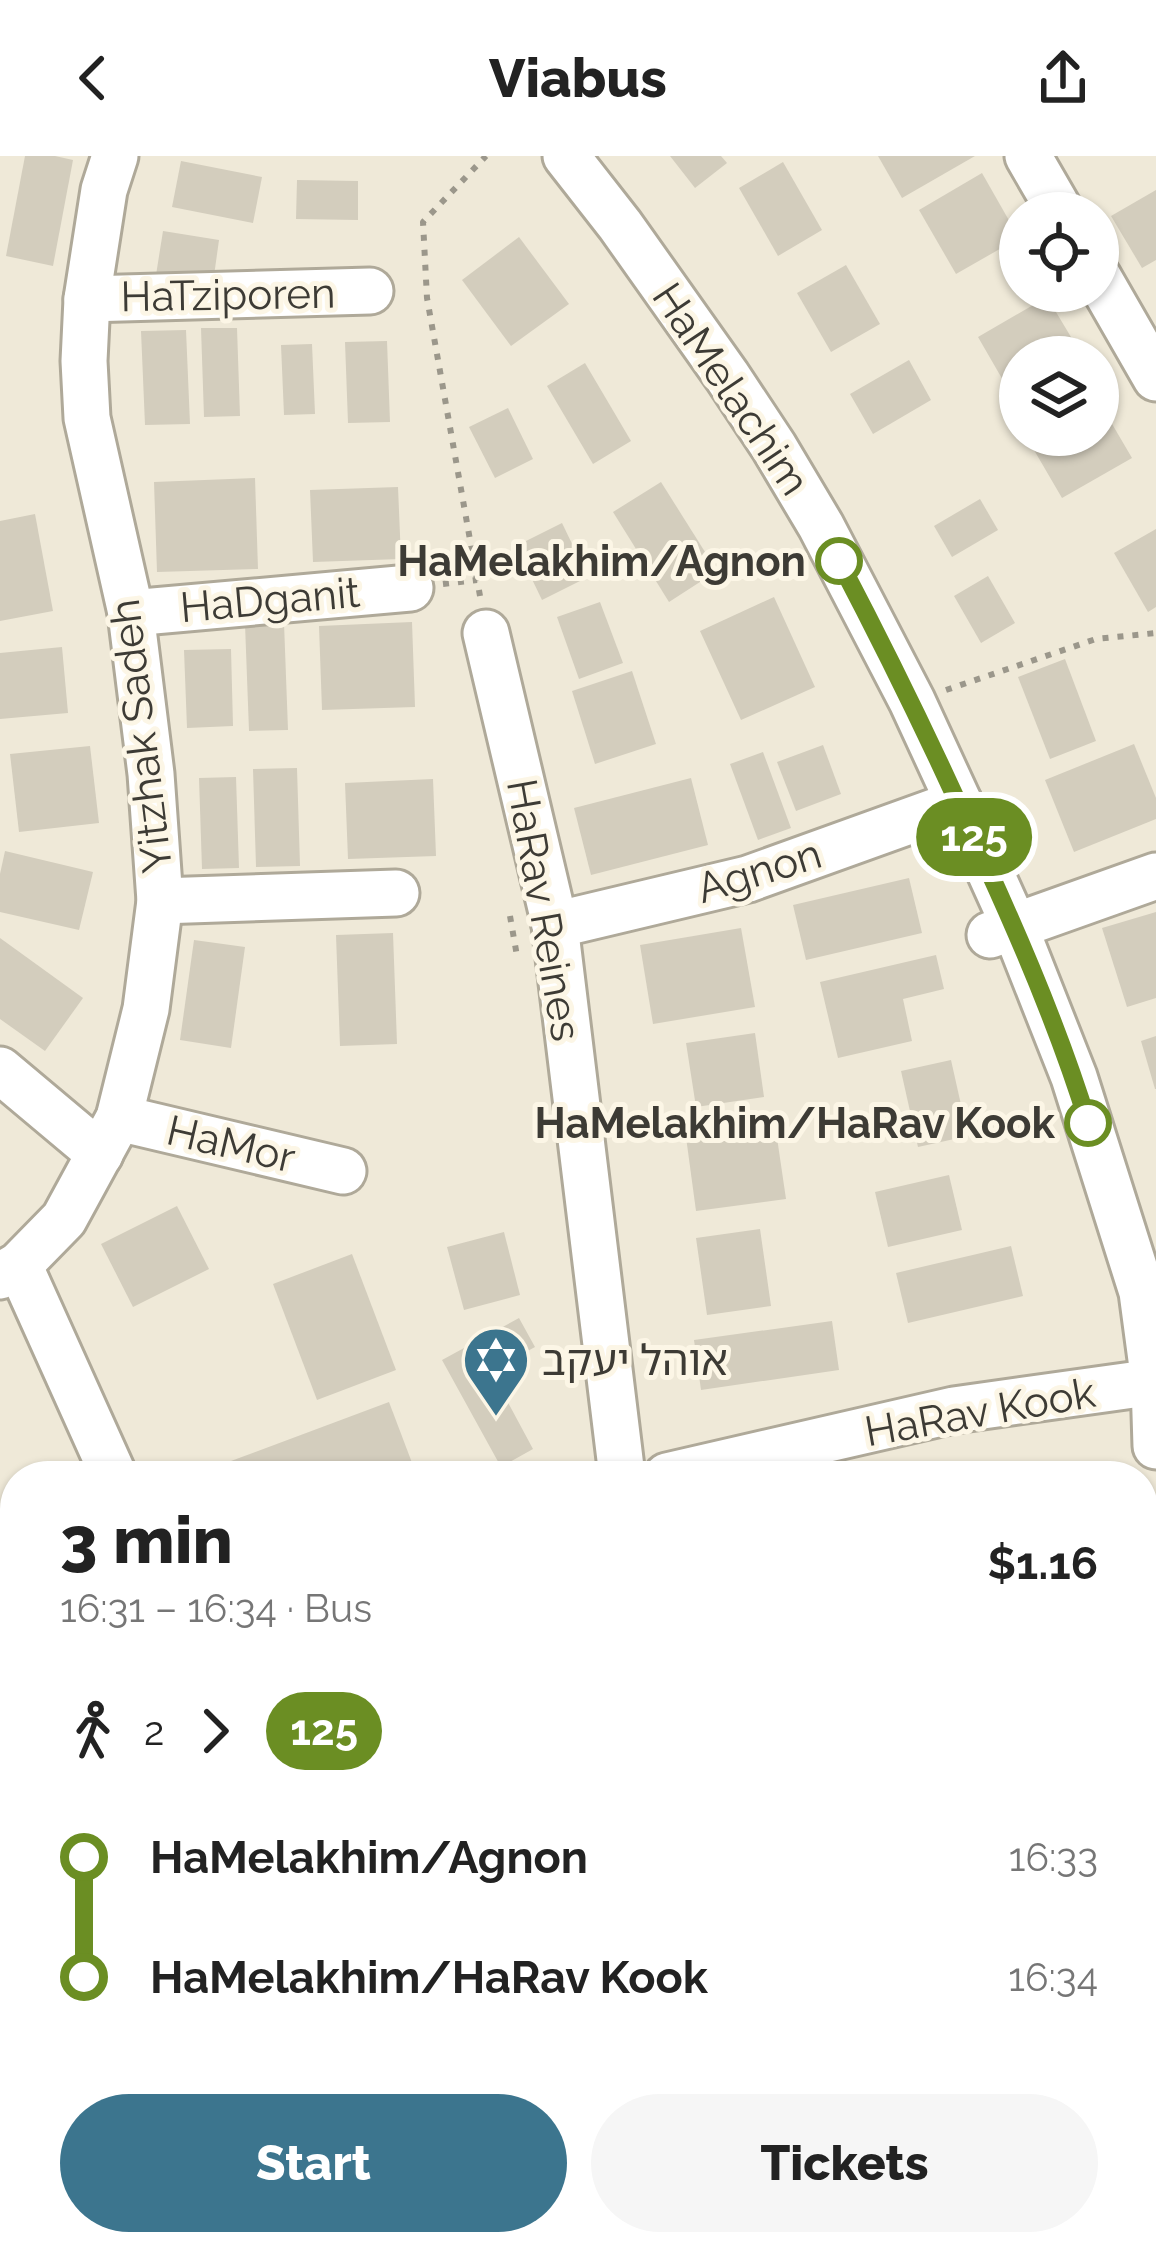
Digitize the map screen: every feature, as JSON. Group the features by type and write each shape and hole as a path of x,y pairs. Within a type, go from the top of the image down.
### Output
{"street":[{"name":"Yitzhak Sadeh","path":"9,1270 64,1219 110,1136 146,1009 160,901 151,774 130,613 87,418 87,298 104,190 115,156"},
{"name":"HaMelachim","path":"566,156 620,225 774,447 912,701 959,803 1002,930 1074,1078 1142,1292 1154,1382 1156,1446"},
{"path":"1028,156 1049,192"},
{"name":"HaTziporen","path":"87,298 370,291"},
{"path":"1118,312 1156,378"},
{"name":"HaDganit","path":"130,613 410,588"},
{"name":"HaRav Reines","path":"486,633 554,925 620,1461"},
{"name":"Agnon","path":"554,925 748,879 959,803"},
{"path":"1002,930 1156,876"},
{"path":"160,901 396,893"},
{"path":"0,1070 110,1136"},
{"name":"HaMor","path":"110,1136 343,1171"},
{"path":"9,1270 106,1461"},
{"name":"HaRav Kook","path":"732,1461 954,1410 1154,1382"}],"path":[{"path":"486,156 423,222 427,298 486,633"},
{"path":"912,701 1096,639 1156,633"}],"building":[{"path":"25,156 73,160 53,266 6,256"},
{"path":"670,156 721,156 727,163 695,188"},
{"path":"878,156 975,156 902,198"},
{"path":"181,161 262,177 253,223 172,207"},
{"path":"783,162 822,230 778,256 739,188"},
{"path":"982,173 999,203 999,249 956,274 919,210"},
{"path":"297,180 358,181 358,220 296,219"},
{"path":"1156,190 1156,260 1142,268 1119,229 1119,211"},
{"path":"163,231 219,240 213,283 156,275"},
{"path":"519,237 569,304 511,346 462,280"},
{"path":"846,265 880,324 831,352 797,293"},
{"path":"1021,312 1056,312 1070,336 999,336 999,373 978,337"},
{"path":"201,328 237,328 240,416 204,417"},
{"path":"186,330 190,424 145,425 141,331"},
{"path":"387,341 390,422 348,423 345,342"},
{"path":"312,344 315,414 284,415 281,345"},
{"path":"909,360 931,400 873,434 850,394"},
{"path":"585,363 631,441 593,464 547,386"},
{"path":"508,408 533,459 495,478 469,427"},
{"path":"1119,436 1132,458 1062,498 1038,456 1119,456"},
{"path":"255,478 258,569 157,572 154,482"},
{"path":"661,482 717,571 669,602 613,512"},
{"path":"398,487 401,559 313,562 310,490"},
{"path":"980,499 998,530 952,557 934,526"},
{"path":"35,514 53,611 0,621 0,521"},
{"path":"562,523 588,577 542,600 516,546"},
{"path":"1156,529 1156,607 1148,612 1114,553"},
{"path":"988,576 1015,623 981,643 954,596"},
{"path":"774,597 815,687 741,720 700,631"},
{"path":"600,602 623,663 579,679 557,617"},
{"path":"412,622 415,707 322,710 319,626"},
{"path":"284,623 288,730 249,731 245,624"},
{"path":"62,647 68,713 0,719 0,653"},
{"path":"231,649 233,726 187,728 184,650"},
{"path":"1065,659 1096,741 1050,759 1018,677"},
{"path":"632,671 656,744 595,764 572,691"},
{"path":"1134,744 1156,798 1156,819 1074,852 1045,780"},
{"path":"823,745 841,794 796,811 777,762"},
{"path":"90,746 99,823 19,832 10,754"},
{"path":"763,752 791,828 758,840 730,764"},
{"path":"297,768 300,866 256,867 253,769"},
{"path":"236,777 239,868 202,869 199,778"},
{"path":"691,778 708,845 591,875 574,808"},
{"path":"433,779 436,856 348,859 345,783"},
{"path":"5,851 93,872 79,930 0,912"},
{"path":"909,878 922,933 806,960 793,905"},
{"path":"1156,912 1156,998 1127,1007 1102,928"},
{"path":"741,928 755,1007 653,1024 640,945"},
{"path":"393,933 397,1044 340,1046 336,935"},
{"path":"0,938 83,998 45,1051 0,1019"},
{"path":"194,940 245,947 231,1048 180,1040"},
{"path":"936,955 944,989 903,999 912,1041 838,1058 820,982"},
{"path":"755,1033 764,1097 696,1107 686,1043"},
{"path":"1156,1036 1156,1089 1155,1089 1141,1041"},
{"path":"951,1060 968,1136 918,1147 901,1071"},
{"path":"775,1124 786,1199 696,1211 686,1137"},
{"path":"949,1175 962,1230 888,1247 875,1192"},
{"path":"177,1206 209,1269 133,1307 101,1244"},
{"path":"760,1229 771,1306 707,1315 696,1238"},
{"path":"504,1232 520,1295 464,1310 447,1247"},
{"path":"1011,1246 1023,1296 908,1323 896,1273"},
{"path":"352,1254 396,1370 317,1400 273,1284"},
{"name":"אוהל יעקב","path":"519,1318 535,1347 491,1371 533,1449 512,1461 498,1461 442,1360"},
{"path":"832,1321 839,1370 701,1390 694,1340"},
{"path":"389,1402 411,1461 231,1461"}],"bus line":[{"name":"125","path":"839,561 912,701 1014,925 1088,1123"}],"place":[{"name":"HaMelakhim/Agnon","path":"839,561"},
{"name":"HaMelakhim/HaRav Kook","path":"1088,1123"},
{"name":"אוהל יעקב","path":"496,1419"}]}
